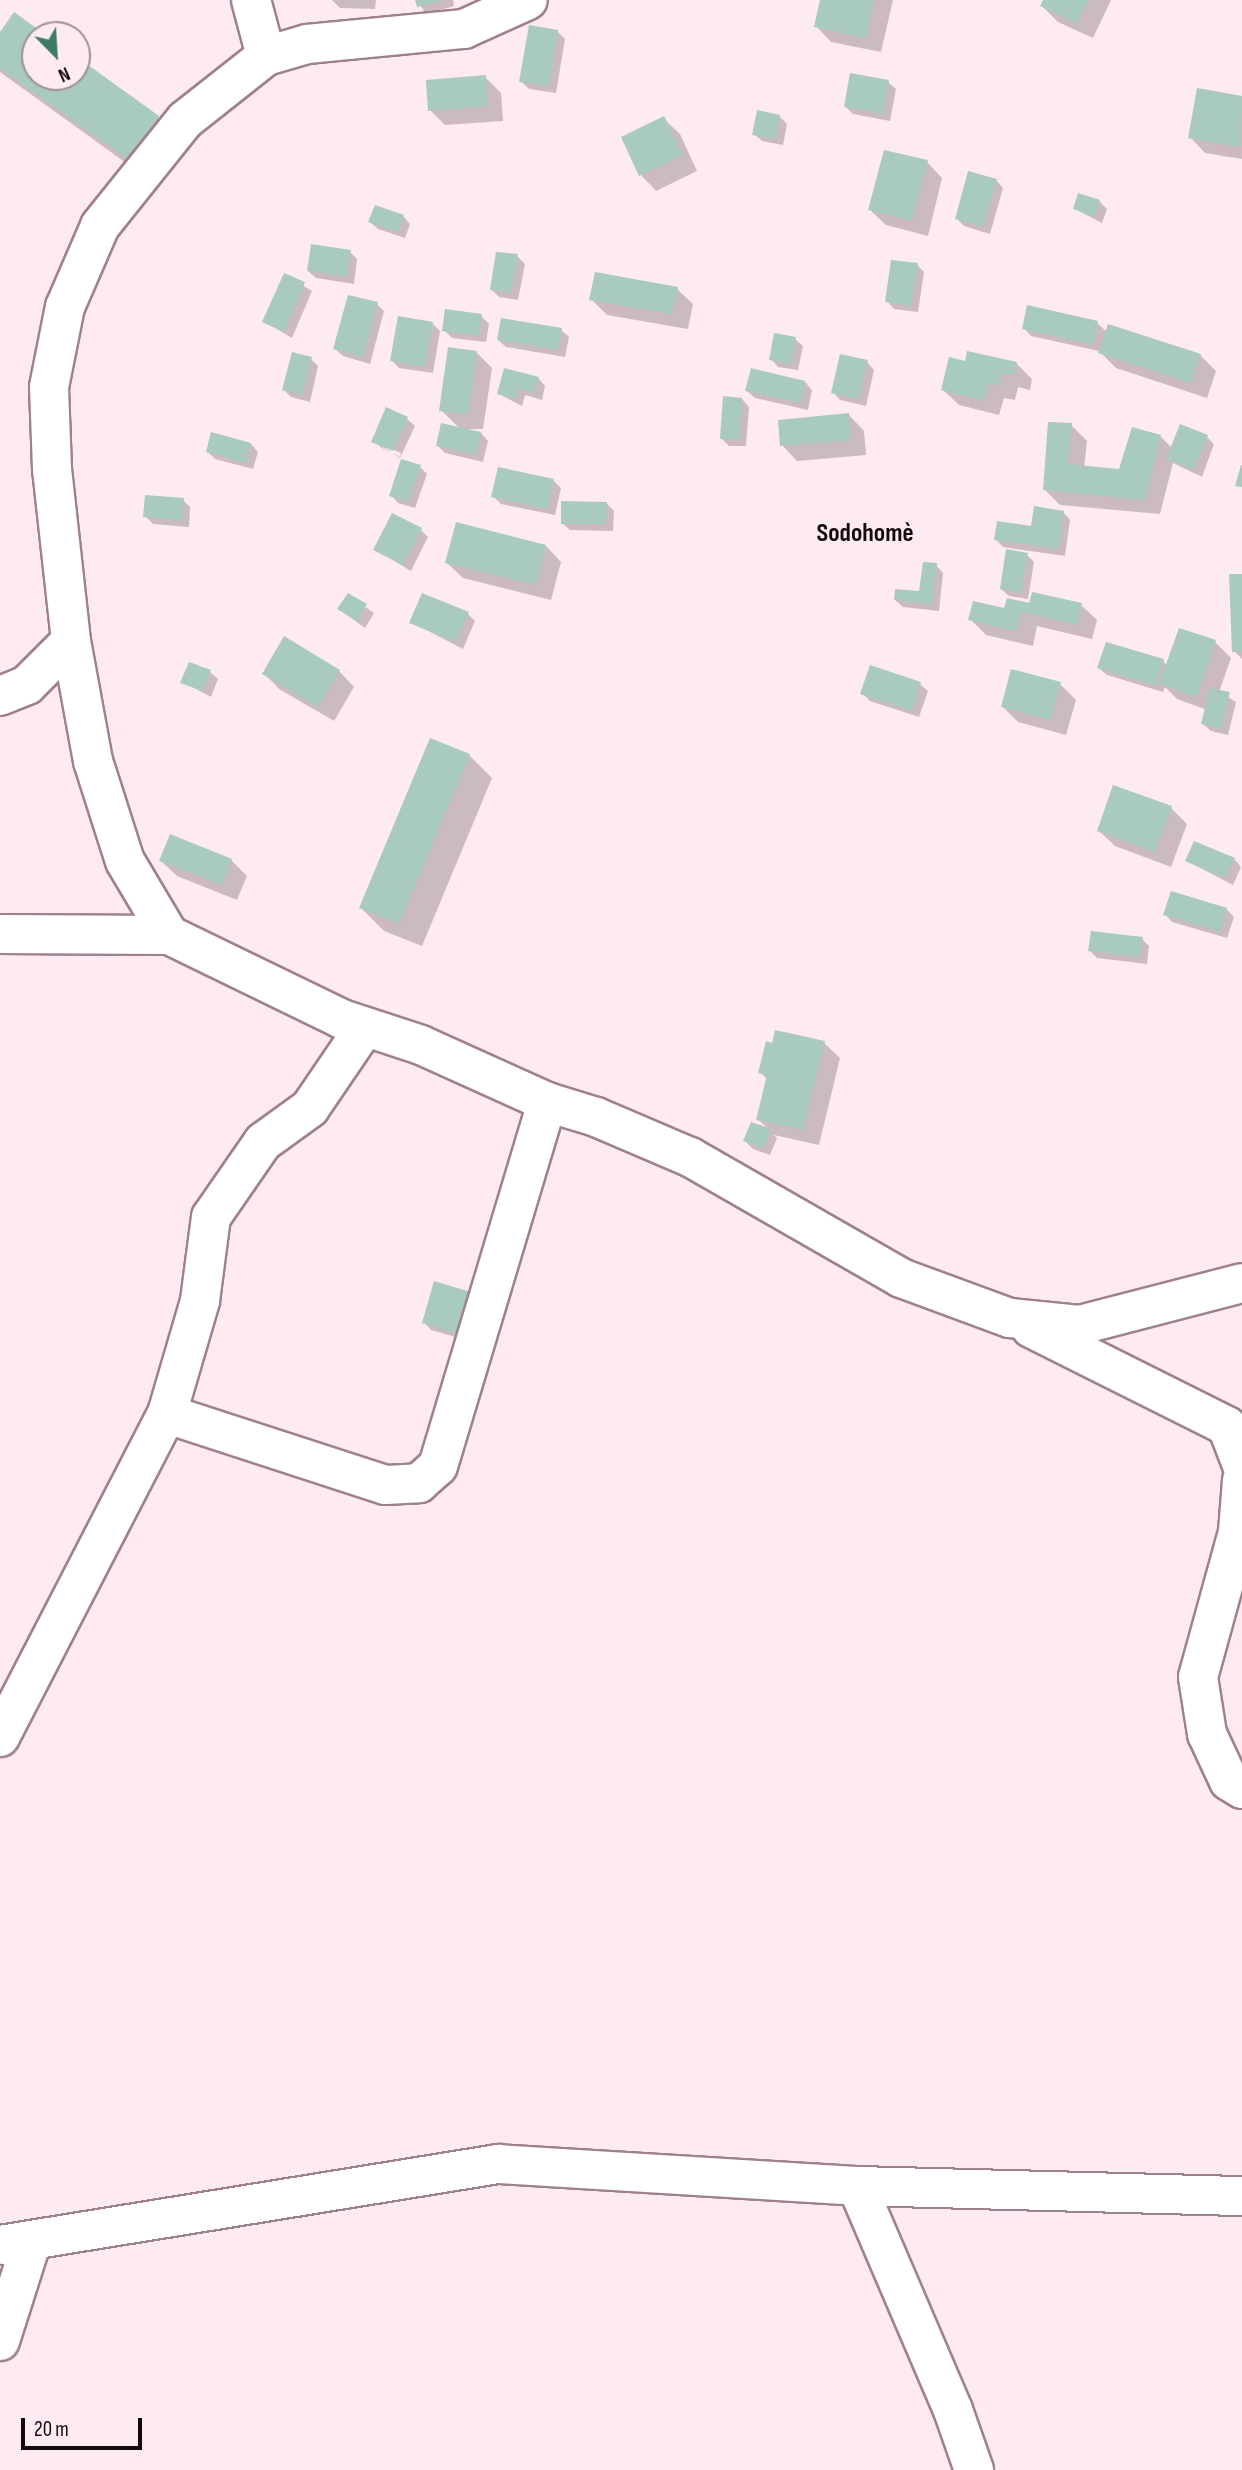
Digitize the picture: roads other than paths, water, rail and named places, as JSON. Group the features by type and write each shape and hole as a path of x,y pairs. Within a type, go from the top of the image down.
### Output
{"street":[{"path":"251,0 266,56"},
{"path":"169,935 121,848 93,761 71,641 52,469 49,387 65,307 100,226 134,181 185,120 266,56 307,44 464,29 528,0"},
{"path":"0,696 27,685 71,641"},
{"path":"0,934 169,935 365,1027 421,1045 547,1102 596,1117 690,1157 901,1278 1010,1318 1227,1426 1242,1465"},
{"path":"0,1737 167,1414 200,1301 211,1217 262,1142 310,1108 365,1027"},
{"path":"167,1414 386,1485 419,1483 438,1466 547,1102"},
{"path":"1010,1318 1080,1325 1242,1283"},
{"path":"1242,1480 1238,1532 1198,1677 1207,1734 1229,1781 1242,1789"},
{"path":"0,2341 15,2244 498,2164 857,2186 1240,2205"},
{"path":"857,2186 953,2410 974,2470"}],"district":[{"name":"Sodohomè","path":"865,534"}]}
